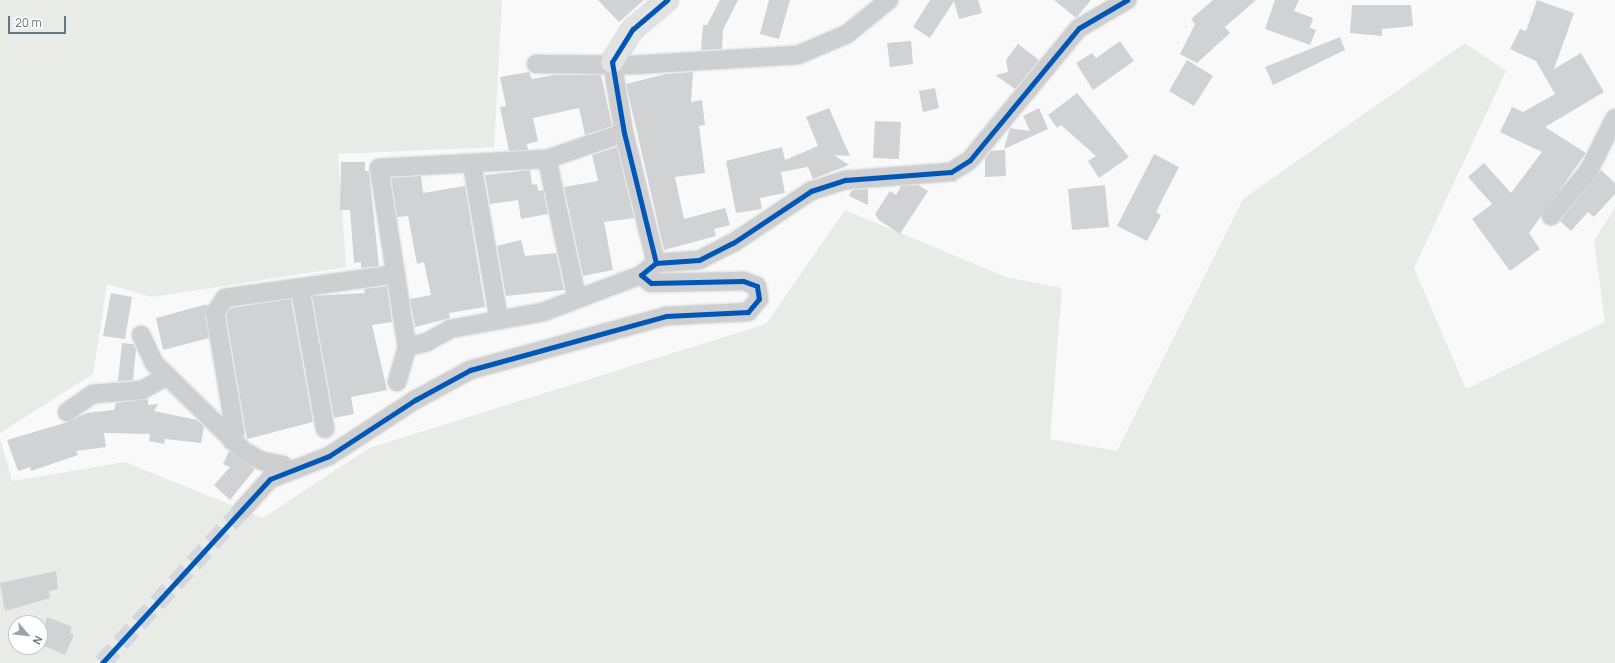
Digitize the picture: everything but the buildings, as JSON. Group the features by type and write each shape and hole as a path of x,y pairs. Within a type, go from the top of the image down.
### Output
{"street":[{"path":"656,264 624,133 612,62 632,29 667,0"},
{"path":"536,64 612,62 633,65 798,55 847,34 889,0"},
{"path":"407,347 427,342 450,329 543,312 641,275 656,264 699,260 733,243 811,191 845,180 951,172 970,160 1079,28 1126,0"},
{"path":"1551,216 1589,170 1615,118"},
{"path":"397,382 407,347 379,168 547,159 624,133"},
{"path":"547,159 577,299"},
{"path":"472,164 499,320"},
{"path":"232,441 235,432 215,313 225,298 396,274"},
{"path":"242,510 270,479 329,456 415,400 470,370 666,316 748,312 759,299 757,286 743,281 651,284 641,275"},
{"path":"300,288 325,429"},
{"path":"141,335 154,362 232,441 262,462 282,465 289,471"},
{"path":"67,412 93,394 142,390 167,376"}],"shaded area":[{"path":"0,0 502,0 494,147 338,154 346,267 152,297 107,284 93,374 0,433"},
{"path":"1465,43 1506,71 1414,268 1466,389 1605,322 1594,241 1615,207 1615,663 0,663 0,438 12,481 125,462 263,518 369,448 766,324 845,210 1006,277 1062,288 1050,439 1117,451 1243,199"}],"tunnel":[{"path":"102,663 242,510"}],"cycle path":[{"path":"102,663 270,479 329,456 415,400 470,370 666,316 748,312 759,299 757,286 743,281 651,283 641,275 656,263 624,133 612,62 633,29 667,0"},
{"path":"656,263 699,260 733,243 811,191 845,180 951,172 970,160 1079,28 1127,0"}]}
